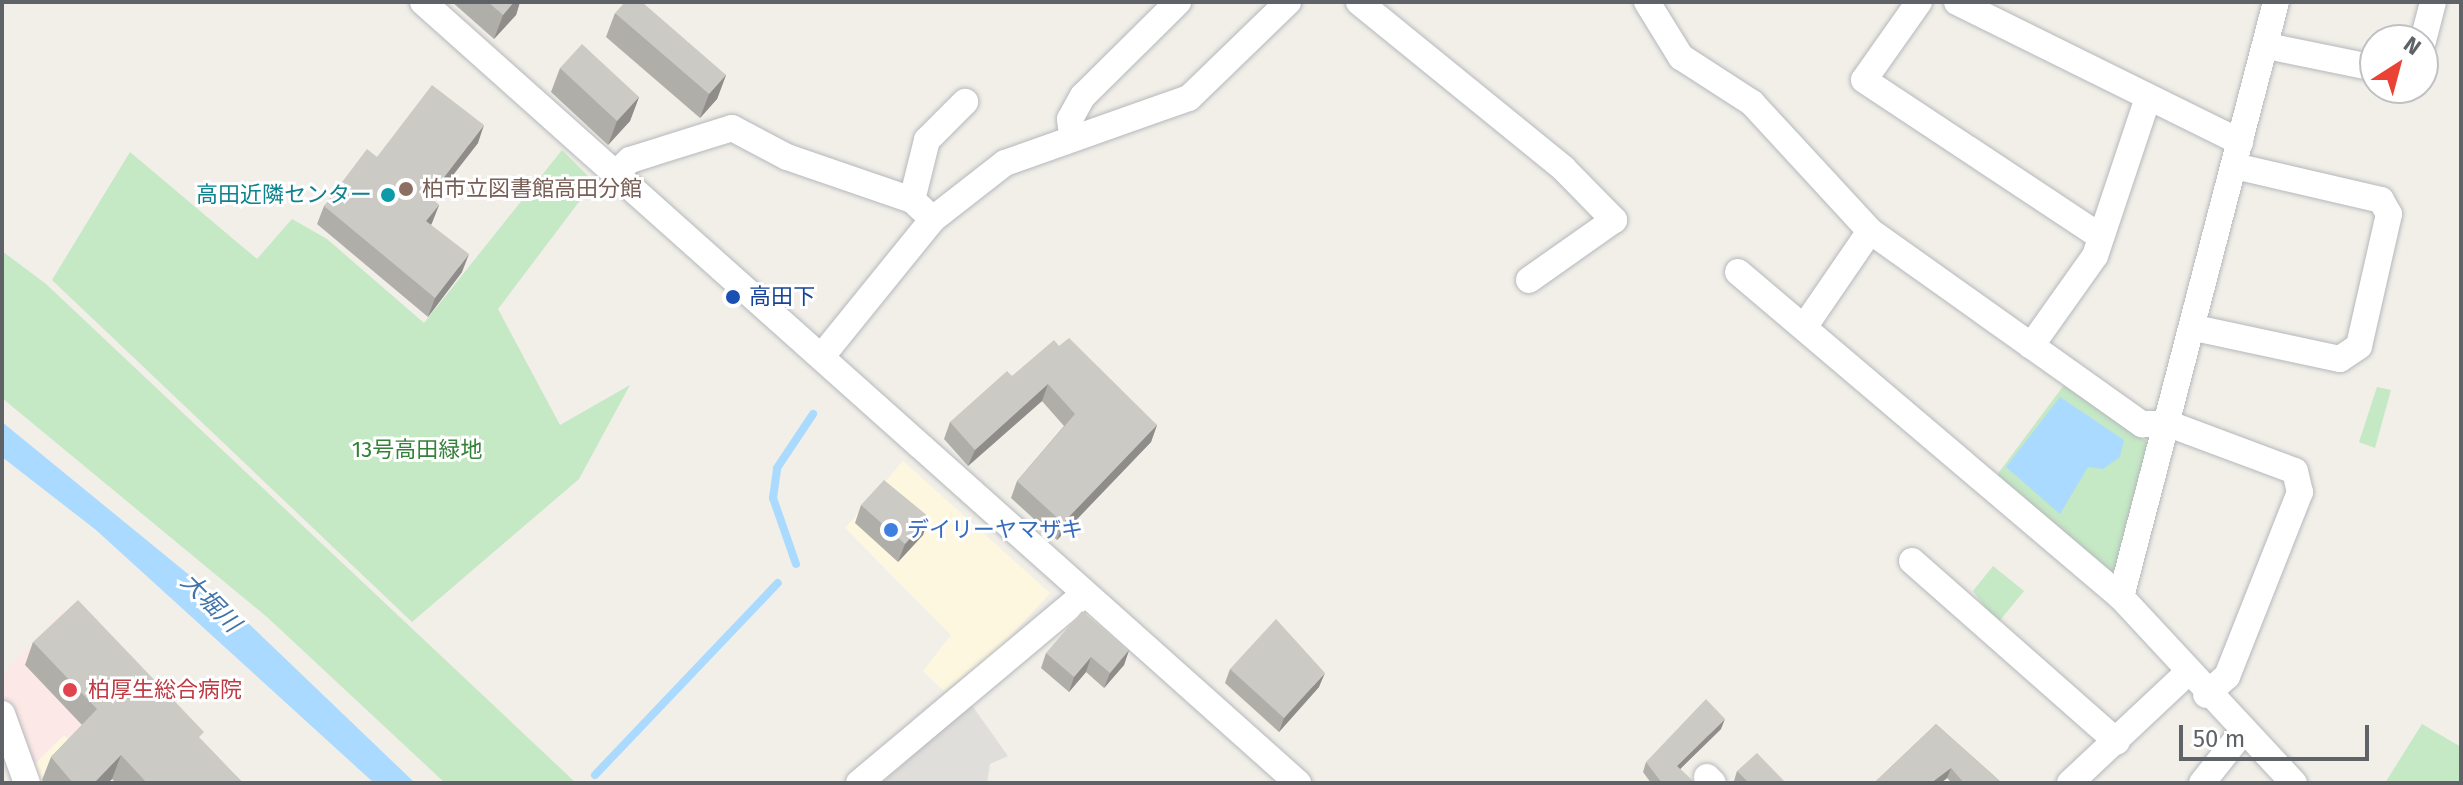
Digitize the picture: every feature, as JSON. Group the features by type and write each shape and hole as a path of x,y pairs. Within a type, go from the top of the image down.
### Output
{"street":[{"path":"423,2 822,356 1082,596 1298,783"},
{"path":"1072,135 1070,119 1083,96 1178,2"},
{"path":"822,356 933,219 1005,163 1072,135 1189,98 1288,2"},
{"path":"1359,2 1563,168 1614,220 1529,280"},
{"path":"1647,2 1681,57 1752,103 1870,231 2142,424 2169,424 2295,471 2300,492 2227,676 2206,695"},
{"path":"1919,2 1864,80 2101,237"},
{"path":"1957,2 2148,98 2238,154 2381,200 2389,214 2359,346 2340,359 2195,328"},
{"path":"2121,597 2195,328 2276,2"},
{"path":"2427,24 2433,2"},
{"path":"2267,46 2359,65"},
{"path":"2031,346 2101,237 2148,98"},
{"path":"912,200 927,140 965,102"},
{"path":"617,172 630,160 732,128 787,157 912,200 933,219"},
{"path":"1807,323 1870,231"},
{"path":"1738,272 1807,323 1816,340 2121,597 2181,654 2188,672 2241,734 2294,783"},
{"path":"1912,561 2117,742"},
{"path":"859,783 1082,596"},
{"path":"2070,783 2188,672"},
{"path":"2,714 27,783"},
{"path":"2202,783 2241,734"}],"shaded area":[{"path":"903,461 1050,593 996,652 944,691 923,671 951,635 845,528"},
{"name":"柏厚生総合病院","path":"64,610 223,783 110,783 64,735 34,765 2,705 2,675"},
{"path":"971,704 1008,756 990,764 987,783 882,783"},
{"path":"64,735 110,783 40,783 34,765"}],"green space":[{"name":"13号高田緑地","path":"562,150 594,182 498,309 560,425 630,385 579,479 412,622 52,280 130,152 257,259 292,219 327,239 424,323"},
{"path":"2,251 46,284 576,783 445,783 267,617 2,398"},
{"path":"2064,385 2152,445 2126,568 2110,572 1997,475"},
{"path":"2377,387 2391,390 2375,448 2359,442"},
{"path":"1993,566 2024,591 1997,624 1973,591"},
{"path":"2422,724 2461,747 2461,783 2385,783"}],"water":[{"path":"2060,397 2124,440 2120,457 2103,469 2088,467 2060,514 2006,467"},
{"name":"大堀川","path":"2,422 248,623 415,783 374,783 96,530 2,457"}],"building":[{"path":"488,2 514,2 503,15"},
{"path":"625,2 642,2 726,75 709,94 615,13"},
{"path":"582,44 639,97 617,121 560,68"},
{"name":"高田近隣センター","path":"432,85 484,125 429,197 439,205 426,221 469,254 435,298 324,206 367,149 377,157"},
{"path":"1069,338 1157,425 1063,523 1017,481 1075,414 1048,384 975,450 950,422 1007,371 1012,376 1054,340 1059,346"},
{"path":"884,480 929,517 905,544 861,505"},
{"name":"柏厚生総合病院","path":"78,600 204,732 199,737 243,783 147,783 121,755 94,783 73,783 51,757 97,709 33,642"},
{"path":"1082,611 1129,650 1110,673 1091,657 1074,677 1046,653"},
{"path":"1276,619 1325,673 1284,718 1230,669"},
{"path":"1706,699 1725,719 1677,766 1695,783 1662,783 1646,762"},
{"path":"1936,724 2002,783 1964,783 1951,768 1931,783 1874,783"},
{"path":"1757,753 1786,783 1749,783 1737,771"}],"waterway":[{"path":"796,564 773,498 777,468 813,414"},
{"path":"595,775 778,583"}],"place":[{"name":"柏市立図書館高田分館","path":"406,189"},
{"name":"高田近隣センター","path":"388,195"},
{"name":"高田下","path":"733,297"},
{"name":"デイリーヤマザキ","path":"891,530"},
{"name":"柏厚生総合病院","path":"70,690"}]}
